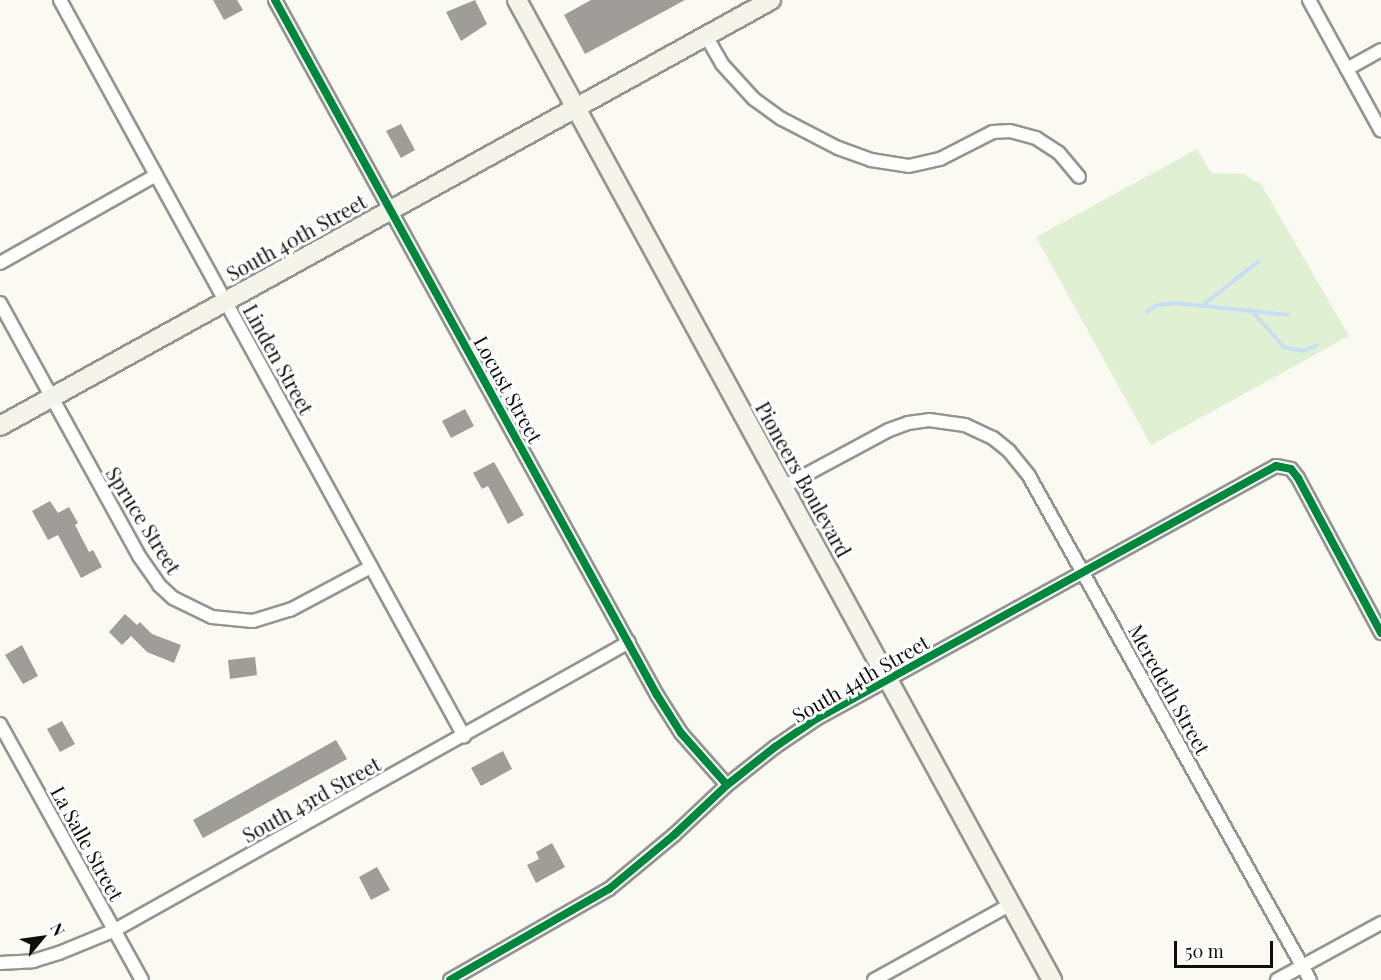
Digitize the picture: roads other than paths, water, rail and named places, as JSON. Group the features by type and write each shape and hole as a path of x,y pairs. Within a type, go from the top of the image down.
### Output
{"main road":[{"name":"Pioneers Boulevard","path":"518,0 1052,980"},
{"name":"South 40th Street","path":"0,426 771,0"}],"street":[{"name":"Linden Street","path":"60,0 464,736"},
{"name":"Locust Street","path":"275,0 675,723 697,753 727,785"},
{"path":"1309,0 1381,132"},
{"path":"706,36 722,64 754,99 782,119 838,148 871,160 909,166 940,159 993,132 1010,132 1036,138 1059,153 1079,177"},
{"path":"1347,69 1381,50"},
{"path":"0,263 156,175"},
{"name":"Spruce Street","path":"0,303 50,398 148,572 173,597 191,608 233,621 270,618 371,567"},
{"name":"Meredeth Street","path":"783,488 889,430 908,423 949,421 980,430 993,438 1020,463 1310,980"},
{"name":"South 44th Street","path":"450,980 609,889 674,835 727,785 775,747 888,679 1083,574 1266,471 1284,466 1291,469 1298,478 1381,633"},
{"name":"South 43rd Street","path":"0,963 33,961 59,954 115,930 629,642"},
{"name":"La Salle Street","path":"0,724 142,980"},
{"path":"874,980 1011,904"},
{"path":"1277,980 1381,923"}],"waterway":[{"path":"1203,305 1259,261"},
{"path":"1147,312 1157,305 1176,303 1288,315"},
{"path":"1251,310 1284,347 1302,351 1316,346"}]}
